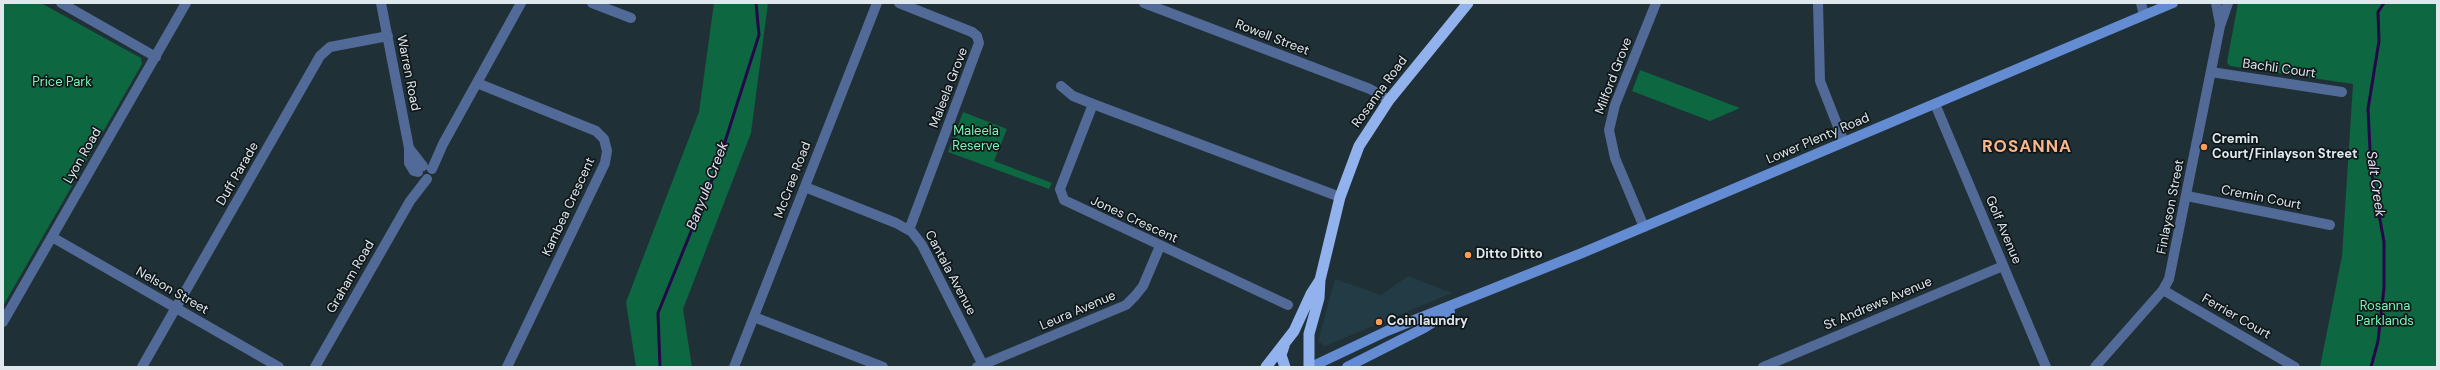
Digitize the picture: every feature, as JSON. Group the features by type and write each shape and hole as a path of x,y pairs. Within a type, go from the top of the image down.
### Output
{"highway":[{"name":"Rosanna Road","path":"1310,367 1308,340 1319,298 1320,280 1340,197 1359,146 1390,100 1468,3"},
{"name":"Rosanna Road","path":"1266,367 1284,345 1320,280"},
{"name":"Rosanna Road","path":"1284,345 1281,355 1285,367"}],"main road":[{"name":"Lower Plenty Road","path":"1310,367 1387,332 1644,227 2144,16 2153,7 2173,3"},
{"name":"Lower Plenty Road","path":"1350,366 1424,328 1472,298"}],"street":[{"path":"62,3 156,57"},
{"name":"Lyon Road","path":"3,322 186,3"},
{"name":"Warren Road","path":"381,3 409,148 424,171"},
{"name":"Graham Road","path":"315,367 410,201 424,171 443,144 521,3"},
{"path":"592,3 631,18"},
{"name":"McCrae Road","path":"734,367 877,3"},
{"name":"Maleela Grove","path":"899,3 972,32 977,36 979,43 910,230"},
{"name":"Rowell Street","path":"1144,3 1370,88 1390,100"},
{"name":"Milford Grove","path":"1644,227 1615,158 1609,130 1615,105 1656,3"},
{"path":"1818,3 1820,81 1844,142"},
{"path":"2141,3 2144,16"},
{"name":"Finlayson Street","path":"2216,3 2220,26"},
{"name":"Finlayson Street","path":"2099,366 2163,290 2171,274 2220,26 2228,3"},
{"name":"Duff Parade","path":"142,367 324,51 334,46 388,36"},
{"name":"Bachli Court","path":"2211,72 2342,92"},
{"name":"Kambea Crescent","path":"477,84 596,131 604,139 607,151 602,170 507,367"},
{"path":"1061,86 1073,96 1093,104 1340,197"},
{"name":"Jones Crescent","path":"1093,104 1062,184 1062,196 1068,203 1288,305"},
{"name":"Golf Avenue","path":"1935,104 2046,367"},
{"name":"Cantala Avenue","path":"805,187 910,230 922,245 981,366"},
{"name":"Cremin Court","path":"2186,196 2330,225"},
{"name":"Nelson Street","path":"52,237 279,367"},
{"name":"Leura Avenue","path":"981,366 1126,304 1136,296 1143,286 1160,246"},
{"name":"St Andrews Avenue","path":"1763,367 2003,266"},
{"name":"Ferrier Court","path":"2163,290 2295,367"},
{"path":"754,317 883,367"}],"shaded area":[{"path":"1408,276 1452,293 1325,346 1318,341 1335,279 1381,295"}],"green space":[{"name":"Price Park","path":"3,3 41,3 141,58 142,64 3,306"},
{"path":"714,3 768,3 751,133 683,309 692,367 636,367 626,302 699,112"},
{"name":"Rosanna Parklands","path":"2238,3 2437,3 2437,367 2320,367 2342,256 2353,84 2230,66 2227,62"},
{"path":"1640,70 1740,108 1710,121 1632,91"},
{"name":"Maleela Reserve","path":"963,112 1007,129 994,161 1052,183 1049,189 948,152"}],"waterway":[{"name":"Banyule Creek","path":"660,367 658,313 716,170 759,35 756,3"},
{"name":"Salt Creek","path":"2371,367 2378,341 2384,288 2384,242 2371,170 2368,109 2379,41 2378,12 2384,3"}],"place":[{"name":"Cremin Court/Finlayson Street","path":"2204,147"},
{"name":"Ditto Ditto","path":"1468,255"},
{"name":"Coin laundry","path":"1379,322"}],"district":[{"name":"ROSANNA","path":"2027,148"}]}
